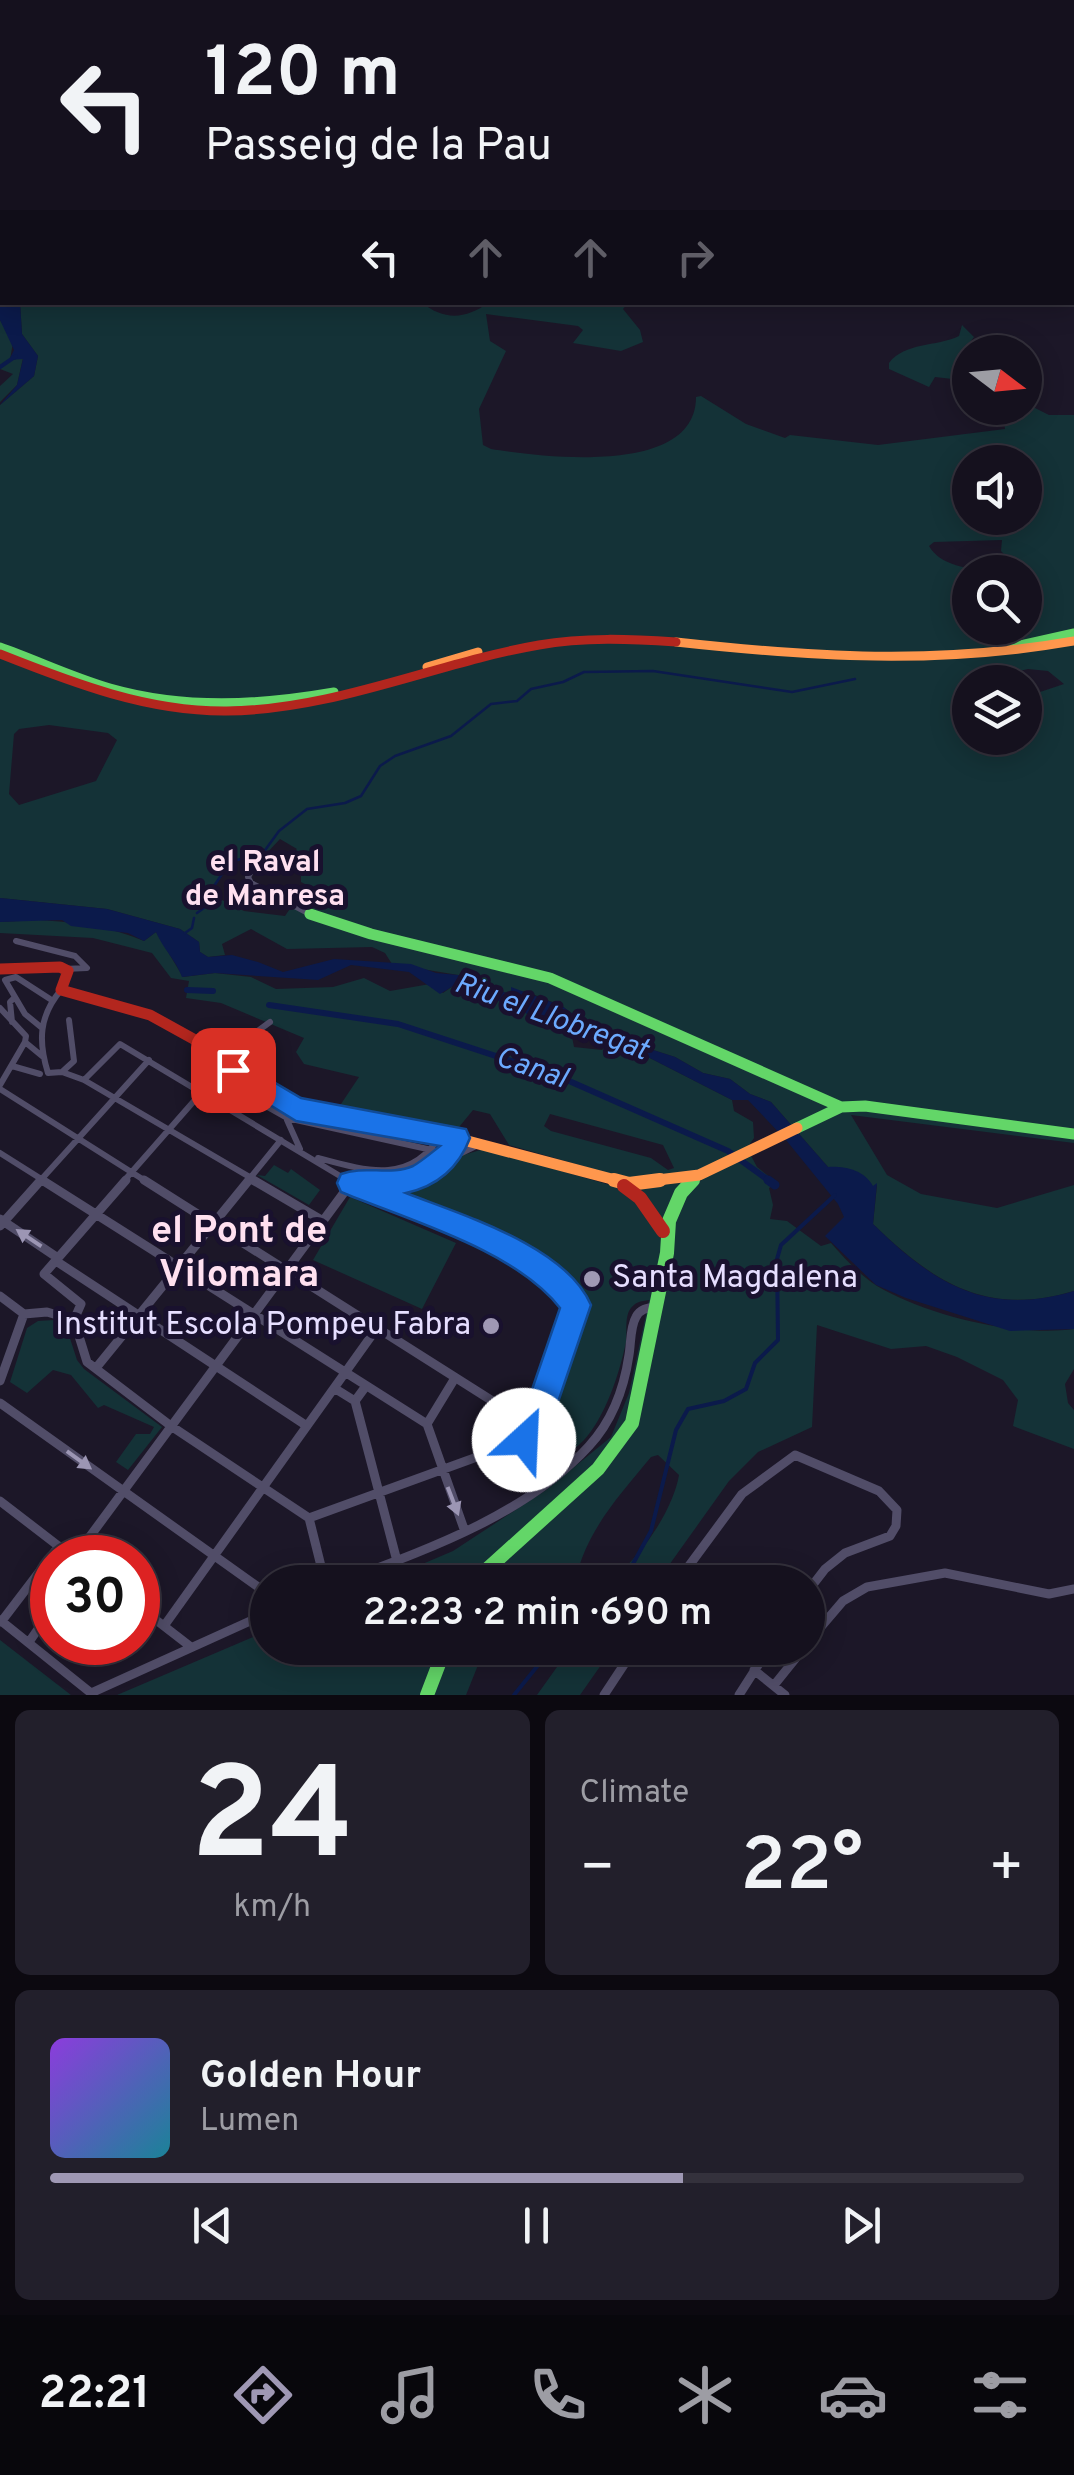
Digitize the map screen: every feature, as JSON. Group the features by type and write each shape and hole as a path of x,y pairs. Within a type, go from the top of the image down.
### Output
{"main road":[{"path":"0,650 113,689 173,700 226,704 324,694 490,648 576,634 666,634 790,650 904,656 1001,650 1074,637"},
{"path":"310,914 566,984 838,1108"},
{"path":"3,974 63,969 69,977 61,990 150,1015 296,1109 481,1143 617,1182 646,1184 699,1175 838,1108 865,1106 1074,1134"},
{"path":"485,1565 582,1487 623,1445 632,1423 667,1253 665,1234 670,1214 677,1207 678,1196 699,1175"},
{"path":"617,1182 640,1198 665,1234"},
{"path":"667,1182 678,1196"},
{"path":"640,1198 646,1184"},
{"path":"651,1214 670,1214"},
{"path":"427,1695 438,1665"}],"street":[{"path":"280,856 254,866 248,877 251,883 310,914"},
{"path":"16,941 75,956 87,968 63,969"},
{"path":"3,974 16,976 50,999"},
{"path":"3,974 14,997 42,1028"},
{"path":"44,1073 42,1028 46,1005 61,990"},
{"path":"12,1022 10,1002 14,997"},
{"path":"0,1008 26,1036 0,1087 516,1416 542,1482"},
{"path":"62,1072 74,1061 69,1020"},
{"path":"230,1063 255,1033 270,1022"},
{"path":"26,1042 43,1056"},
{"path":"84,1080 120,1044 351,1183 504,1246 562,1287 576,1305 538,1414 524,1440 309,1518"},
{"path":"149,1060 1,1222 307,1426"},
{"path":"12,1066 44,1073 62,1072 84,1080 323,1221"},
{"path":"215,1077 287,1118 450,1154"},
{"path":"200,1092 44,1274 81,1304 74,1320 83,1353 96,1368 172,1426 309,1518 321,1565"},
{"path":"287,1118 303,1152"},
{"path":"303,1152 387,1170 409,1169 435,1149 441,1134"},
{"path":"450,1154 456,1138"},
{"path":"96,1368 281,1140"},
{"path":"351,1183 387,1184 418,1178 450,1154 481,1143"},
{"path":"0,1152 426,1424 464,1529"},
{"path":"91,1535 351,1183"},
{"path":"0,1296 24,1314 48,1312 74,1320"},
{"path":"386,1565 431,1547 533,1492 587,1449 612,1414 625,1377 634,1318 643,1309 656,1307"},
{"path":"0,1381 24,1314"},
{"path":"164,1626 377,1328"},
{"path":"426,1424 455,1378"},
{"path":"355,1401 366,1386"},
{"path":"334,1388 355,1401 397,1561"},
{"path":"0,1403 250,1581"},
{"path":"688,1565 752,1481 795,1454 879,1491 897,1510 896,1528 887,1538 867,1542 825,1565"},
{"path":"0,1502 44,1535"},
{"path":"825,1623 844,1601 880,1584 945,1573 1048,1594 1074,1589"},
{"path":"30,1584 1,1621 92,1693 250,1622"},
{"path":"160,1623 191,1647"},
{"path":"604,1695 624,1665"},
{"path":"739,1695 758,1665"},
{"path":"775,1684 790,1665"},
{"path":"754,1670 786,1695"}],"green space":[{"path":"20,305 426,305 455,316 484,305 626,305 623,309 640,330 643,342 621,351 573,343 583,330 578,326 486,314 490,341 506,351 479,409 483,445 545,456 613,456 645,451 671,440 689,423 696,397 701,396 746,424 785,438 790,435 878,445 1005,429 1004,425 1042,425 1042,412 1074,415 1074,1143 851,1115 887,1175 921,1194 997,1208 1074,1185 1074,1291 1014,1300 988,1297 940,1278 873,1224 877,1185 873,1187 854,1171 828,1167 771,1102 750,1094 730,1079 703,1073 675,1057 625,1041 607,1040 562,1006 525,991 512,995 458,975 392,964 385,953 372,947 287,949 251,929 222,944 225,955 208,957 200,952 199,942 180,929 107,909 0,898 0,405 34,376 38,356 22,334","holes":["49,725 108,733 117,740 96,781 19,805 9,794 14,734 19,729","280,839 297,849 281,864 301,876 301,882 328,896 323,905 298,897 285,916 244,911 210,894 231,862 265,855"]},
{"path":"0,320 13,342 10,360 23,358 17,385 0,402 0,386 13,374 0,369"},
{"path":"962,325 972,335 959,335"},
{"path":"950,339 952,379 935,377 929,387 889,369 889,363 903,351"},
{"path":"39,920 80,924 144,941 156,932 183,977 215,973 251,977 276,989 333,987 364,978 390,991 430,984 443,993 453,986 478,990 490,1002 492,998 517,1004 553,1027 570,1027 574,1047 602,1050 607,1045 646,1056 732,1100 734,1111 753,1122 754,1138 747,1148 757,1167 777,1183 769,1188 773,1205 770,1219 787,1221 821,1246 831,1243 871,1282 921,1306 1000,1327 1074,1329 1074,1369 1065,1384 1068,1403 1074,1410 1074,1449 1013,1426 1018,1400 1003,1380 957,1357 926,1346 891,1349 817,1325 812,1427 758,1452 729,1481 669,1565 627,1565 662,1519 679,1475 658,1455 651,1457 616,1500 579,1565 420,1565 453,1551 546,1490 611,1437 629,1393 649,1300 635,1304 629,1311 617,1376 590,1433 563,1455 546,1456 533,1443 572,1352 580,1314 579,1298 506,1245 369,1187 414,1183 453,1158 484,1149 610,1185 614,1175 509,1145 490,1114 473,1110 455,1132 337,1110 359,1077 304,1064 296,1052 304,1038 221,1003 186,998 189,981 171,978 152,953 93,938 0,933 0,922","holes":["550,1114 663,1145 674,1168 668,1170 651,1158 544,1126"]},
{"path":"274,1165 288,1173 291,1169 320,1190 309,1205 257,1175 265,1176"},
{"path":"350,1197 456,1243 422,1309 313,1260"},
{"path":"54,1320 67,1329 84,1369 162,1427 128,1470 116,1462 136,1434 150,1434 154,1427 104,1405 98,1408 71,1375 53,1370 27,1393 10,1382 27,1328 38,1321"},
{"path":"250,1638 250,1665 478,1665 466,1695 117,1695"},
{"path":"0,1640 71,1695 0,1695"},
{"path":"558,1665 601,1665 580,1695 537,1695"}],"water":[{"path":"0,305 20,305 22,334 38,356 34,376 0,405 17,385 23,359 9,360 14,350 0,320"},
{"name":"Riu el Llobregat","path":"0,898 107,909 180,929 199,942 200,952 208,957 232,955 283,972 334,959 411,964 436,973 458,975 511,995 511,987 562,1006 607,1040 625,1041 675,1057 703,1073 730,1079 750,1094 771,1102 828,1167 854,1170 873,1186 877,1183 873,1224 940,1278 964,1290 1014,1300 1074,1291 1074,1329 1010,1331 876,1285 825,1236 844,1217 838,1204 748,1100 732,1100 646,1056 607,1045 583,1024 542,1025 540,1019 516,1004 508,1006 493,998 490,1003 474,989 469,990 471,998 453,986 440,994 409,972 351,965 318,980 215,973 182,977 156,932 144,941 128,933 71,926 62,920 0,922"}],"waterway":[{"path":"0,367 16,356"},
{"path":"197,913 219,897 212,889 230,862 263,853 279,831 307,809 345,803 361,796 380,766 395,756 451,736 491,704 517,701 531,689 563,682 584,672 653,671 792,692 855,679"},
{"path":"185,933 192,928 194,918"},
{"name":"Canal","path":"187,990 213,991"},
{"name":"Canal","path":"269,1005 398,1024 560,1077 728,1151 771,1182"},
{"name":"Canal","path":"768,1180 775,1185"},
{"path":"632,1565 651,1531 676,1430 688,1409 724,1401 746,1389 755,1363 778,1340 777,1259 781,1245 835,1195"},
{"path":"514,1695 538,1665"}],"traffic: fast":[{"path":"1002,649 1074,633"},
{"path":"0,647 96,684 166,699 250,702 334,692"},
{"path":"310,914 371,934 550,978 841,1107"},
{"path":"797,1128 841,1107 865,1106 1074,1134"},
{"path":"488,1565 598,1469 632,1423 667,1253 669,1221 681,1193 695,1178"},
{"path":"427,1695 438,1665"}],"traffic: slow":[{"path":"676,642 828,657 922,659 1074,641"},
{"path":"427,667 478,652"},
{"path":"276,1097 296,1109 441,1134 629,1184 699,1175 797,1128"}],"traffic: jam":[{"path":"0,654 138,701 227,711 307,703 540,645 608,639 676,642"},
{"path":"0,969 60,967 68,971 61,990 150,1015 226,1057 241,1076 276,1097"},
{"path":"624,1186 640,1198 663,1231"}],"place":[{"name":"Santa Magdalena","path":"592,1279"},
{"name":"Institut Escola Pompeu Fabra","path":"491,1326"}],"district":[{"name":"el Raval de Manresa","path":"265,880"},
{"name":"el Pont de Vilomara","path":"239,1254"}],"route":[{"path":"233,1070 296,1109 456,1138 450,1154 418,1178 387,1184 351,1183 504,1246 562,1287 576,1305 538,1414 524,1440"}]}
